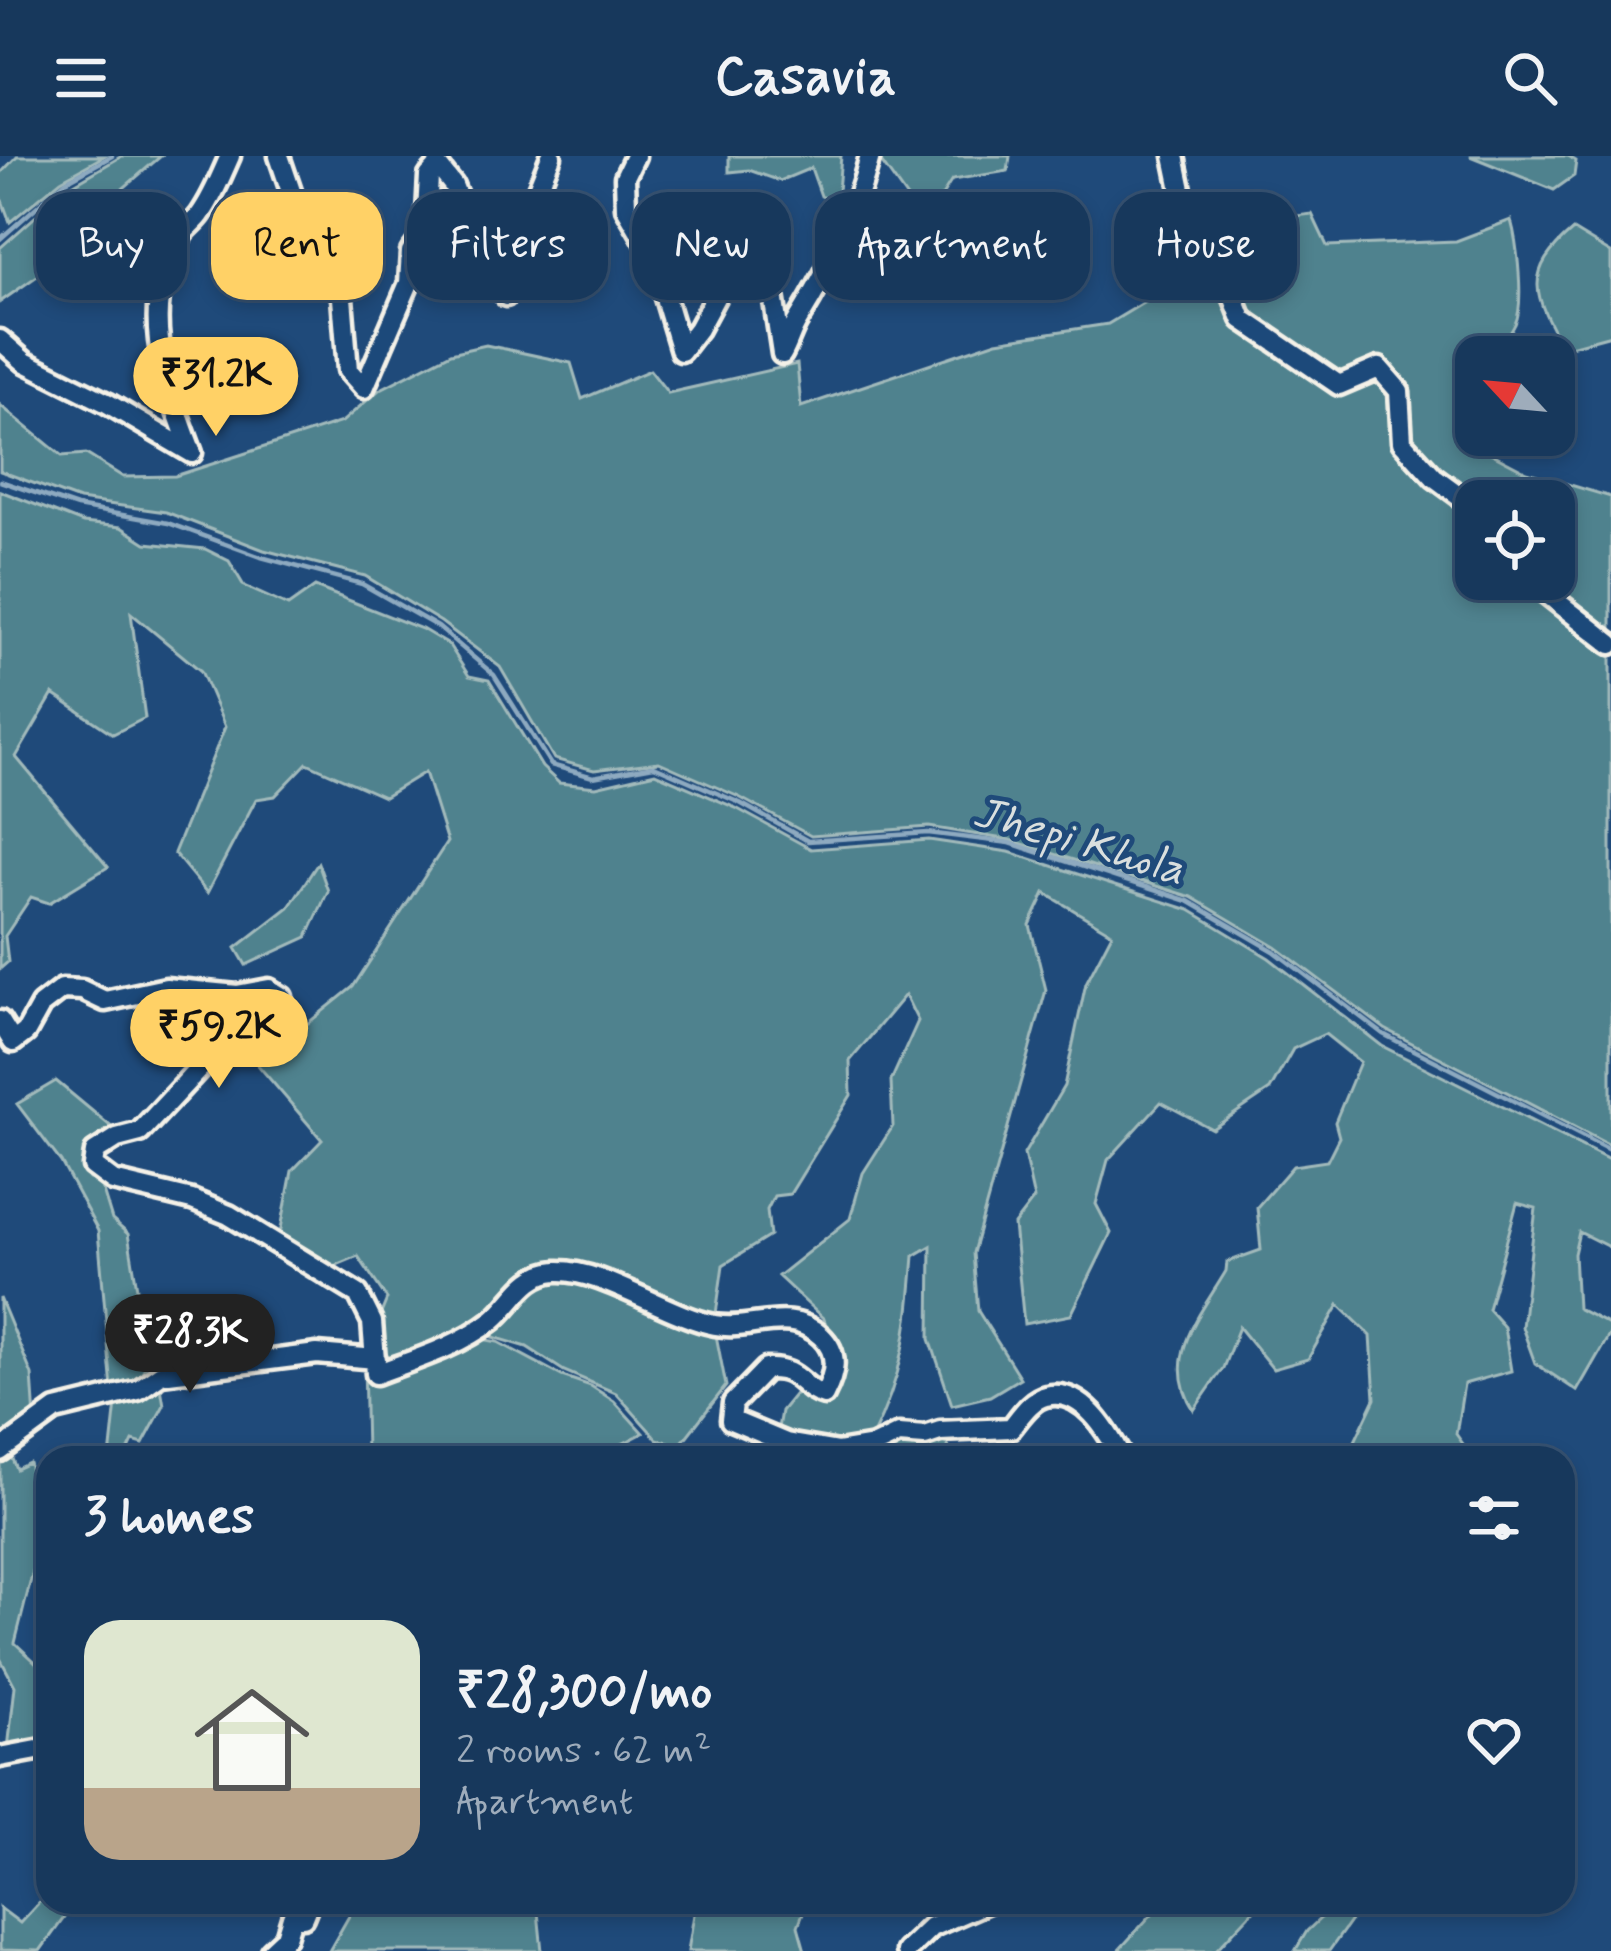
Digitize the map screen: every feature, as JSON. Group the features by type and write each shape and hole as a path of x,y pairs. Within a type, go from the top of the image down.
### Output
{"street":[{"path":"0,340 25,362 192,453 163,376 156,310 160,286 182,233 212,197 230,156"},
{"path":"279,156 298,212 309,220 327,252 342,298 348,370 364,388 409,283 411,252 426,232 429,176 438,166 453,185 475,242 506,296 524,260 531,206 551,156"},
{"path":"635,156 626,177 626,208 651,251 681,351 752,231 770,275 782,354 794,325 830,269 870,156"},
{"path":"1174,156 1188,223 1229,286 1242,319 1339,385 1379,368 1399,392 1402,442 1455,492"},
{"path":"1555,600 1611,644"},
{"path":"0,1021 13,1042 26,1032 41,1005 62,989 82,990 105,1001 166,988 199,994 269,989 282,997 271,1009 249,1015 140,1132 117,1138 94,1152 93,1166 112,1181 192,1200 229,1215 358,1294 372,1322 376,1374 441,1350 496,1317 533,1279 555,1271 582,1275 717,1326 783,1320 804,1325 829,1345 835,1363 824,1395 815,1393 793,1372 766,1370 733,1403 731,1420 764,1437 812,1446"},
{"path":"0,1451 56,1410 138,1390 161,1374 316,1354 376,1359"},
{"path":"874,1446 899,1434 1011,1428 1031,1404 1045,1396 1065,1396 1100,1421 1115,1446"},
{"path":"0,1757 36,1750"},
{"path":"272,1951 286,1937 292,1918 304,1914"},
{"path":"905,1951 931,1928 962,1914"}],"green space":[{"path":"17,156 104,156 46,192 36,192 36,201 10,222 0,195 0,174"},
{"path":"122,156 161,156 119,192 63,192"},
{"path":"729,156 841,156 838,192 820,192 811,168 780,181 749,170 729,172"},
{"path":"877,156 1010,156 1008,171 952,180 944,192 903,192"},
{"path":"1470,156 1567,156 1576,161 1574,176 1554,190"},
{"path":"1312,214 1327,246 1456,241 1511,220 1519,272 1518,315 1509,336 1455,336 1455,456 1496,456 1554,480 1455,480 1455,600 1575,600 1575,486 1611,497 1611,1146 1385,1029 1276,947 1191,897 1010,840 929,827 811,836 659,762 594,770 554,759 500,667 441,622 365,576 264,550 166,512 79,500 0,471 0,405 62,456 86,454 123,477 175,476 342,422 379,390 451,353 486,345 571,363 582,399 650,370 668,393 797,364 801,407 997,341 1108,324 1148,300 1297,300 1297,216"},
{"path":"36,216 36,277 0,302 0,248"},
{"path":"1573,230 1611,253 1611,335 1575,345 1575,336 1557,336 1538,285 1546,259"},
{"path":"0,491 83,523 121,527 146,543 205,549 229,561 244,586 288,606 315,587 422,629 449,645 469,676 489,680 542,767 559,783 596,787 655,773 736,808 811,849 929,840 1009,852 1190,910 1269,958 1382,1046 1611,1161 1611,1248 1579,1232 1574,1254 1577,1308 1611,1326 1611,1332 1577,1391 1535,1363 1522,1327 1536,1208 1517,1203 1488,1309 1504,1327 1511,1371 1464,1384 1456,1434 1464,1446 1353,1446 1375,1399 1371,1336 1339,1305 1308,1359 1273,1369 1239,1327 1223,1368 1194,1410 1181,1373 1195,1321 1227,1262 1261,1250 1257,1207 1293,1166 1327,1161 1339,1137 1335,1122 1360,1062 1325,1034 1293,1049 1270,1090 1212,1129 1161,1102 1108,1160 1096,1204 1111,1233 1071,1315 1024,1324 1014,1225 1034,1199 1024,1154 1064,1086 1086,983 1112,933 1045,893 1030,925 1046,990 973,1253 978,1311 1020,1378 990,1396 952,1405 930,1339 931,1246 914,1256 903,1350 871,1439 839,1445 777,1434 781,1411 798,1390 825,1400 839,1357 824,1319 778,1276 850,1219 863,1173 893,1126 891,1081 918,1021 905,995 850,1061 851,1095 790,1194 774,1196 767,1210 770,1236 723,1265 715,1321 582,1271 510,1293 469,1329 382,1365 378,1321 387,1299 358,1256 327,1269 279,1239 292,1171 322,1140 257,1064 353,987 447,842 425,772 384,797 307,763 275,796 256,799 207,893 174,853 225,727 201,671 131,613 145,718 113,734 53,694 16,757 108,867 49,903 31,897 5,936 8,962 0,969"},
{"path":"318,863 328,891 307,937 246,965 236,948 289,907"},
{"path":"56,1081 114,1129 92,1144 82,1168 89,1179 100,1181 112,1220 128,1234 149,1361 135,1383 112,1389 98,1231 61,1162 17,1104"},
{"path":"558,1275 581,1278 715,1330 726,1386 680,1445 657,1439 616,1393 564,1371 527,1347 480,1333 516,1299"},
{"path":"0,1298 32,1375 35,1420 0,1445"},
{"path":"471,1337 498,1342 591,1386 614,1401 643,1433 618,1446 366,1446 364,1362 375,1375"},
{"path":"160,1382 164,1405 143,1444 133,1441 131,1446 111,1446 116,1403"},
{"path":"942,1434 948,1446 852,1446"},
{"path":"7,1446 16,1469 29,1463 36,1490 36,1559 15,1643 36,1663 36,1745 8,1749 15,1686 0,1658 0,1459"},
{"path":"36,1906 36,1914 67,1914 40,1951 0,1950 0,1908 20,1923"},
{"path":"350,1914 538,1914 542,1951 329,1951"},
{"path":"694,1914 802,1914 798,1926 805,1951 688,1951"},
{"path":"1152,1914 1250,1914 1215,1951 1118,1951"},
{"path":"1325,1914 1355,1914 1329,1951 1295,1951"}],"waterway":[{"path":"0,239 66,181 112,156"},
{"name":"Jhepi Khola","path":"0,481 77,507 168,523 261,557 362,584 438,627 494,675 551,765 593,777 654,766 740,803 808,841 928,833 1010,843 1188,901 1274,951 1383,1034 1611,1151"}]}
